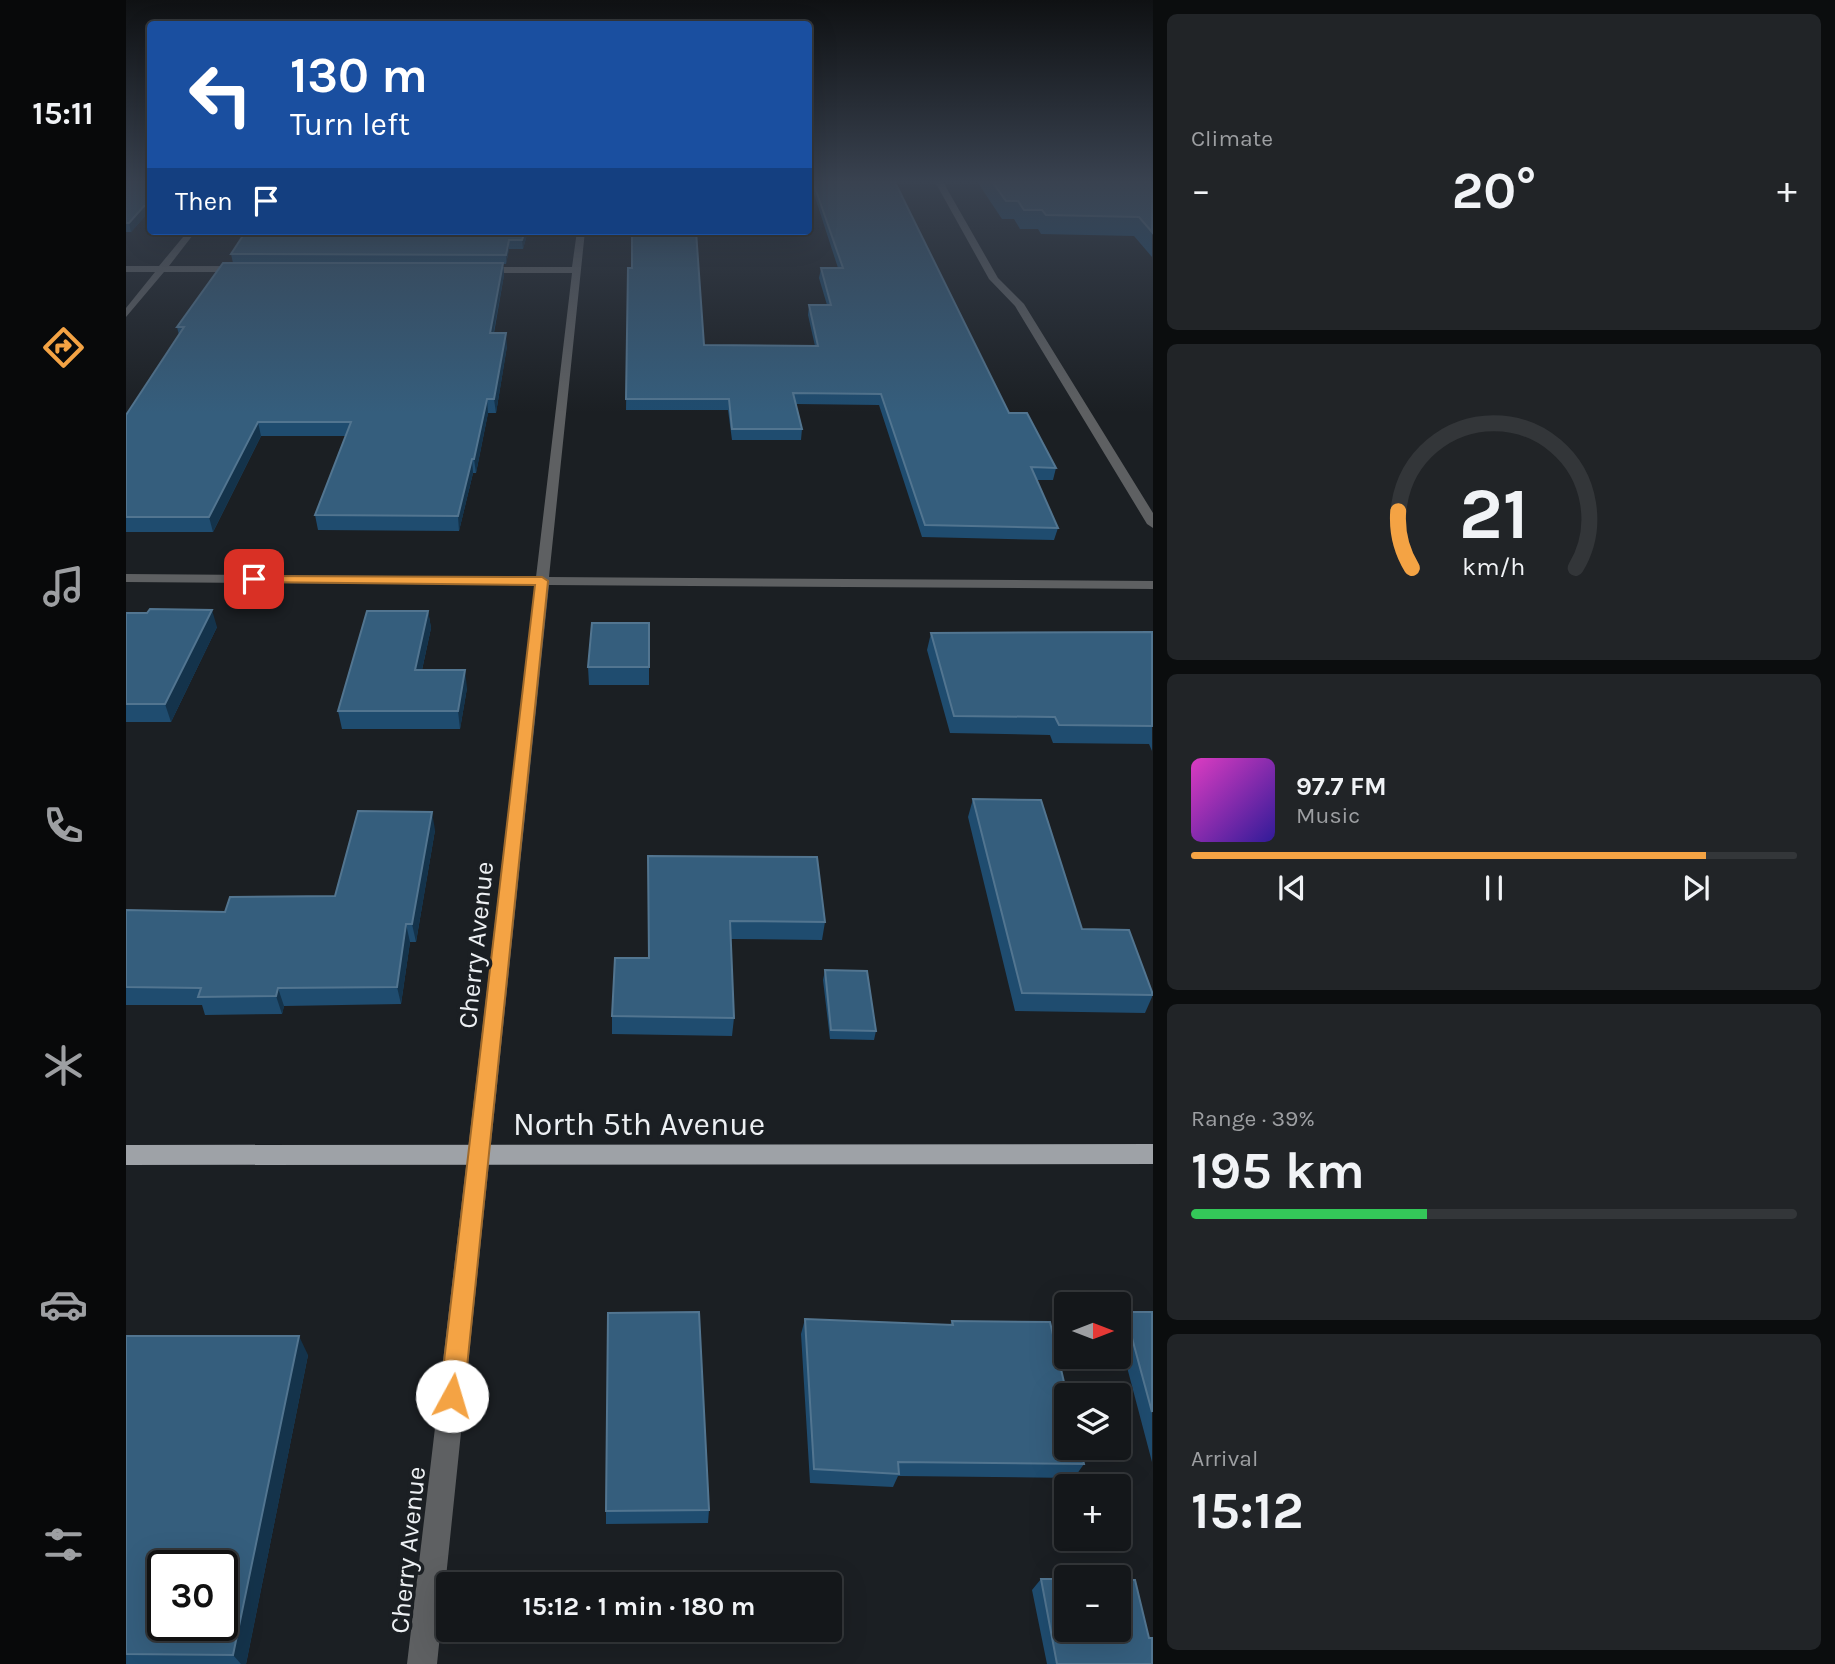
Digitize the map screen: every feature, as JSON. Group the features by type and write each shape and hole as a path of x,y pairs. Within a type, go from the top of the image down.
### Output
{"main road":[{"name":"North 5th Avenue","path":"126,1155 1153,1154"}],"street":[{"path":"126,314 171,258"},
{"name":"Cherry Avenue","path":"422,1664 578,258"},
{"path":"982,258 994,279 1019,304 1153,524"},
{"path":"126,270 257,270"},
{"path":"464,270 576,270"},
{"path":"126,578 1153,585"}],"building":[{"path":"632,258 698,258 704,345 818,346 809,305 831,305 821,268 843,268 839,258 932,258 1009,413 1027,413 1056,468 1031,467 1058,528 925,525 881,394 793,393 802,429 732,429 729,399 626,399 628,268 632,268"},
{"path":"223,263 503,263 490,333 506,333 494,399 487,399 458,516 315,515 351,422 258,422 209,517 126,517 126,415 184,327 177,327"},
{"path":"150,609 212,610 165,704 126,704 126,613 147,613"},
{"path":"367,611 428,611 415,670 465,670 458,711 338,711"},
{"path":"592,623 649,623 649,667 588,667"},
{"path":"1152,632 1152,726 1059,725 1055,717 954,716 931,633"},
{"path":"973,799 1041,800 1082,929 1129,930 1152,995 1022,993"},
{"path":"358,811 432,812 412,924 406,924 397,987 278,988 276,996 198,997 201,988 126,987 126,910 225,912 230,897 335,896"},
{"path":"648,856 817,857 825,922 730,921 734,1018 612,1016 615,958 649,958"},
{"path":"825,970 867,971 876,1031 831,1030"},
{"path":"699,1312 709,1510 606,1511 608,1313"},
{"path":"1131,1312 1152,1312 1152,1412 1131,1334"},
{"path":"805,1319 953,1325 952,1321 1050,1322 1054,1339 1054,1369 1061,1369 1064,1383 1054,1383 1054,1460 1083,1460 1084,1464 898,1462 899,1474 814,1469"},
{"path":"126,1336 299,1336 238,1631 238,1550 147,1550 147,1641 236,1641 233,1655 126,1654"},
{"path":"1041,1579 1054,1579 1054,1642 1131,1642 1131,1580 1135,1580 1149,1638 1152,1638 1152,1664 1057,1664"}],"route":[{"path":"254,579 542,581 452,1396"}]}
